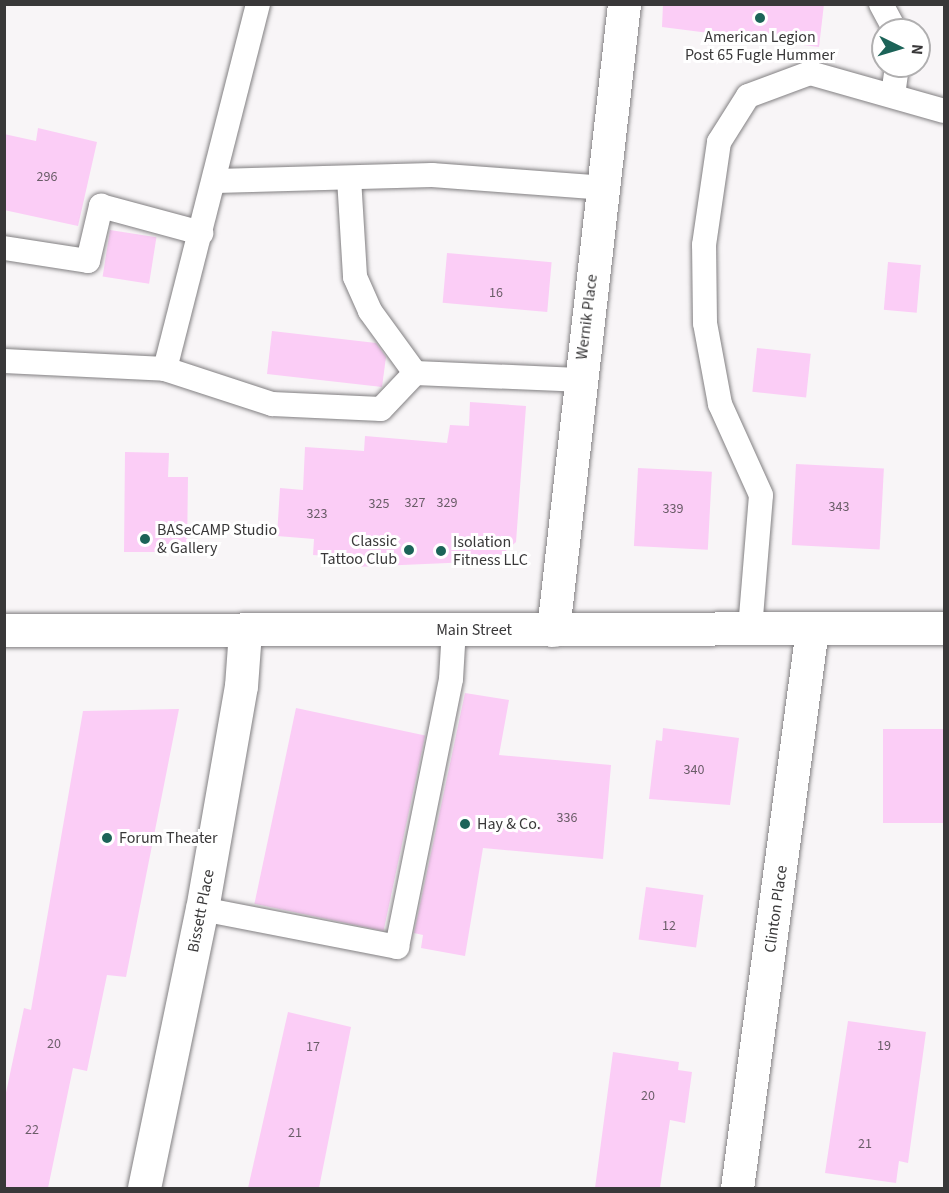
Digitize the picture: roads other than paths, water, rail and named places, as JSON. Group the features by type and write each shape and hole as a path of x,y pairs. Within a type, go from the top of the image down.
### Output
{"street":[{"name":"Wernik Place","path":"553,630 579,380 624,4"},
{"name":"Main Street","path":"4,630 945,628"},
{"name":"Clinton Place","path":"737,1188 812,629"},
{"name":"Bissett Place","path":"144,1188 202,909 241,686 245,631"}],"lane":[{"path":"165,369 216,181 258,4"},
{"path":"881,4 889,18"},
{"path":"750,629 761,495 720,404 704,312 708,203 719,142 748,96 790,77 832,75 945,111"},
{"path":"893,95 895,78"},
{"path":"216,181 432,175 603,189"},
{"path":"349,178 355,277 370,311 415,373"},
{"path":"4,248 88,261 101,206 201,233"},
{"path":"4,361 165,369 272,404 381,409 415,373 579,380"},
{"path":"202,909 397,947 451,679 454,629"}],"place":[{"name":"American Legion Post 65 Fugle Hummer","path":"760,18"},
{"name":"BASeCAMP Studio & Gallery","path":"145,539"},
{"name":"Classic Tattoo Club","path":"409,550"},
{"name":"Isolation Fitness LLC","path":"441,551"},
{"name":"Hay & Co.","path":"465,824"},
{"name":"Forum Theater","path":"107,838"}]}
